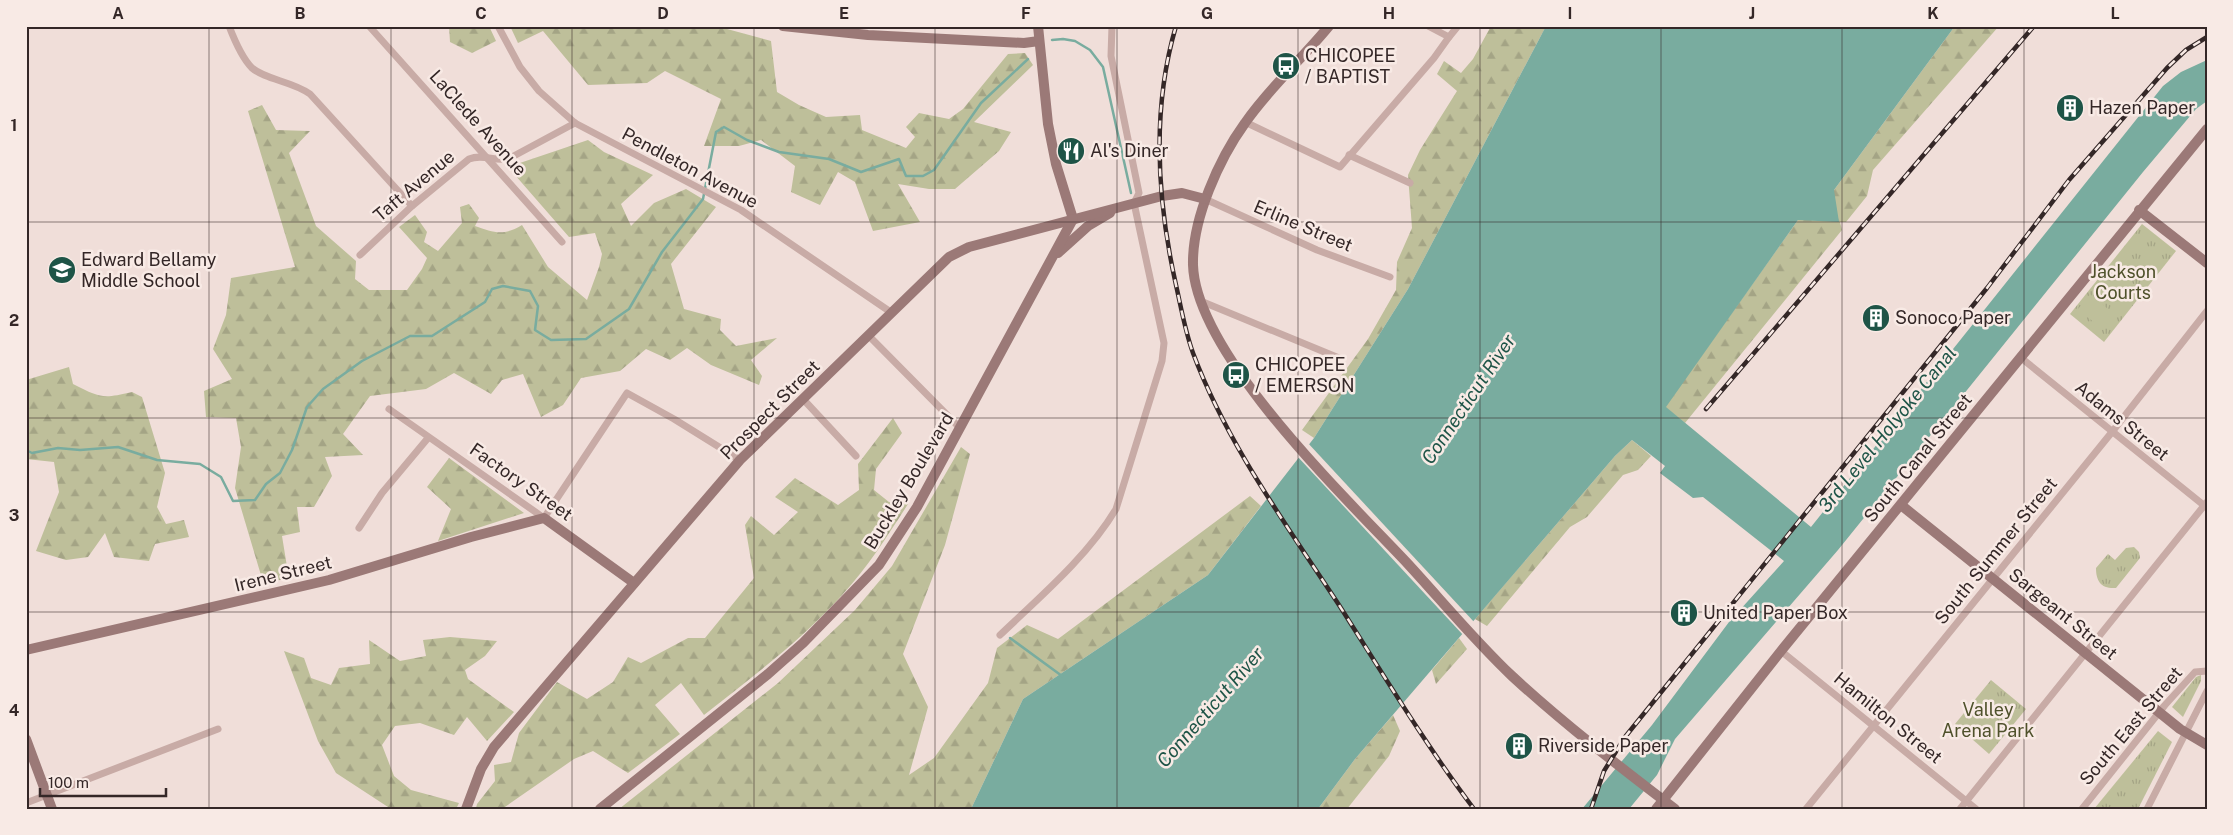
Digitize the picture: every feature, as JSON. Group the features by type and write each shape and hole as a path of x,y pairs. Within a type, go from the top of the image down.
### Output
{"street":[{"path":"229,26 246,60 253,69 298,86 310,94 412,206"},
{"name":"LaClede Avenue","path":"369,26 488,156 562,242"},
{"name":"Pendleton Avenue","path":"498,26 520,67 538,91 575,123 740,210 892,313"},
{"path":"782,26 1024,43 1039,41"},
{"path":"1038,26 1054,156 1073,219"},
{"path":"1000,635 1105,527 1116,509 1162,361 1164,343 1134,203 1138,193 1111,56 1112,26"},
{"path":"1329,26 1245,122 1226,155 1205,199 1195,241 1193,264 1195,278 1211,324 1228,355 1299,448 1510,674 1674,809"},
{"path":"1428,26 1448,37"},
{"path":"1245,122 1340,167 1458,26"},
{"name":"Taft Avenue","path":"360,255 412,206 469,159 478,156 488,156 504,160 510,158 575,123"},
{"name":"South Canal Street","path":"1656,809 1659,797 1901,505 2139,210 2207,129"},
{"path":"1349,155 1410,182"},
{"name":"Prospect Street","path":"466,809 481,769 494,747 740,460 869,336 944,260 957,251 1134,203 1182,193 1205,199"},
{"name":"Erline Street","path":"1205,199 1317,250 1390,277"},
{"path":"1049,262 1088,226 1122,206"},
{"path":"2139,210 2207,264"},
{"name":"Buckley Boulevard","path":"600,809 768,674 803,643 879,565 898,537 960,428 1073,219"},
{"path":"1203,302 1339,358"},
{"name":"South Summer Street","path":"1806,809 2112,432 2207,311"},
{"path":"869,336 960,428"},
{"name":"Adams Street","path":"2020,357 2206,505"},
{"path":"544,518 627,393 674,419 740,460"},
{"path":"803,399 856,456"},
{"name":"Factory Street","path":"388,409 634,583"},
{"path":"359,528 382,493 428,438"},
{"name":"Sargeant Street","path":"1901,505 2160,713 2186,733 2207,744"},
{"path":"1960,809 2206,505"},
{"name":"Irene Street","path":"26,650 329,580 471,537 544,518"},
{"name":"Hamilton Street","path":"1781,651 1976,809"},
{"name":"South East Street","path":"2082,809 2195,672 2207,671"},
{"path":"2147,809 2207,691"},
{"path":"26,803 218,729"},
{"path":"26,739 52,809"}],"green space":[{"path":"449,26 489,26 496,41 472,53 450,42"},
{"path":"510,26 716,26 771,41 777,92 799,105 826,117 860,115 862,130 906,148 915,137 906,127 919,113 949,119 963,109 1008,54 1025,53 1033,65 974,122 1011,132 999,151 955,189 929,189 898,184 920,222 873,231 855,182 838,172 820,205 791,192 795,166 761,140 739,146 704,146 721,99 665,71 647,83 588,85 543,31 518,43"},
{"path":"1491,26 1546,26 1408,289 1314,438 1302,430 1368,339 1396,290 1397,262 1412,228 1408,175 1420,150 1457,91 1437,74 1444,61 1461,73 1473,59"},
{"path":"1955,26 1999,26 1873,170 1867,196 1846,222 1840,222 1842,230 1685,423 1665,407 1798,220 1834,190"},
{"path":"262,105 276,130 310,131 289,153 316,226 356,261 355,279 369,290 407,290 422,269 427,258 399,227 415,215 427,232 424,242 438,251 462,223 460,207 469,204 479,218 475,226 504,232 522,225 548,267 587,300 602,254 595,233 569,237 508,167 588,140 604,152 653,175 621,204 631,226 654,203 686,189 716,207 671,264 684,309 721,319 720,330 736,346 777,338 751,360 762,376 759,385 711,365 687,348 670,360 646,349 620,371 581,378 563,405 541,417 523,374 502,380 491,394 454,373 426,389 370,396 343,434 363,455 325,457 332,476 314,507 297,507 300,532 282,536 289,579 263,582 235,488 241,447 236,418 206,417 204,391 232,379 213,349 226,315 231,278 295,267 248,111"},
{"name":"Jackson Courts","path":"2142,224 2176,251 2104,342 2070,314"},
{"path":"2105,277 2129,296 2117,311 2093,291"},
{"path":"2090,294 2114,314 2102,329 2078,309"},
{"path":"69,367 73,384 96,395 114,396 132,392 142,397 165,473 157,507 166,524 184,520 189,537 155,544 149,561 114,557 105,533 88,557 66,560 36,551 59,492 54,462 26,459 26,380"},
{"path":"893,418 902,433 876,469 874,490 889,502 908,504 861,573 811,627 776,658 704,715 681,683 655,705 680,734 628,773 593,751 574,759 502,809 476,809 477,804 495,781 494,765 511,762 519,733 557,682 587,699 613,682 628,657 641,663 688,638 705,638 754,578 745,525 751,516 774,535 798,512 775,497 795,478 838,505 859,490 858,464"},
{"path":"1632,440 1651,456 1638,470 1623,475 1587,517 1570,527 1487,626 1475,619 1615,456"},
{"path":"961,447 970,454 945,545 903,654 928,707 909,775 934,758 988,683 997,648 1027,625 1058,639 1250,496 1261,506 1208,575 1023,699 971,809 619,809 778,683 855,610 892,566"},
{"path":"449,458 524,513 438,541 451,509 427,487"},
{"path":"2134,547 2139,552 2140,558 2116,588 2103,586 2098,580 2096,568 2108,554 2115,560 2126,548"},
{"path":"450,637 497,641 485,656 465,670 468,679 514,712 487,741 467,717 454,735 420,723 395,726 382,745 394,776 411,790 459,803 456,809 388,807 336,773 318,741 284,651 304,658 311,678 331,685 339,668 370,664 369,640 400,661 426,656 423,640"},
{"path":"1459,638 1467,649 1436,684 1432,670"},
{"path":"2201,675 2201,681 2183,717 2172,707 2196,677"},
{"name":"Valley Arena Park","path":"1991,680 2026,709 1989,754 1955,724"},
{"path":"1974,711 2000,731 1988,746 1962,726"},
{"path":"1393,715 1400,731 1389,756 1347,809 1318,809 1355,759"},
{"path":"2158,731 2172,742 2138,809 2094,809"}],"water":[{"name":"Connecticut River","path":"1546,26 1955,26 1834,190 1839,222 1798,220 1666,407 1811,527 2163,86 2181,72 2207,60 2207,101 2196,109 2143,172 1838,550 1675,739 1657,775 1629,809 1582,809 1652,725 1729,622 1784,561 1703,497 1693,498 1660,473 1665,466 1632,440 1615,456 1355,759 1318,809 971,809 1023,699 1208,575 1314,438 1408,289"}],"pier":[{"path":"1307,442 1475,623 1464,636 1297,456"}],"waterway":[{"path":"1052,40 1075,41 1090,50 1103,67 1131,193"},
{"path":"26,450 32,453 58,448 80,450 118,447 157,460 200,464 221,477 233,501 255,500 266,484 280,473 292,450 307,407 323,389 362,361 410,336 432,336 485,302 492,289 503,286 530,291 538,306 535,330 551,340 586,339 629,309 662,252 703,199 716,132 724,127 747,140 779,152 829,159 861,172 899,159 906,176 923,176 934,170 981,103 1028,59"},
{"path":"1010,638 1062,676"}],"railway":[{"path":"1176,26 1163,90 1160,123 1161,188 1164,221 1170,253 1183,319 1193,353 1223,419 1278,514 1339,605 1421,734 1474,809"},
{"path":"1706,409 2034,26"},
{"path":"1591,809 1604,771 1625,737 1987,288 2069,180 2167,68 2186,50 2207,37"}],"place":[{"name":"CHICOPEE / BAPTIST","path":"1286,66"},
{"name":"Hazen Paper","path":"2070,108"},
{"name":"Al's Diner","path":"1071,151"},
{"name":"Edward Bellamy Middle School","path":"62,270"},
{"name":"Sonoco Paper","path":"1876,318"},
{"name":"CHICOPEE / EMERSON","path":"1236,375"},
{"name":"United Paper Box","path":"1684,613"},
{"name":"Riverside Paper","path":"1519,746"}],"water label":[{"name":"3rd Level Holyoke Canal","path":"1887,429"}]}
